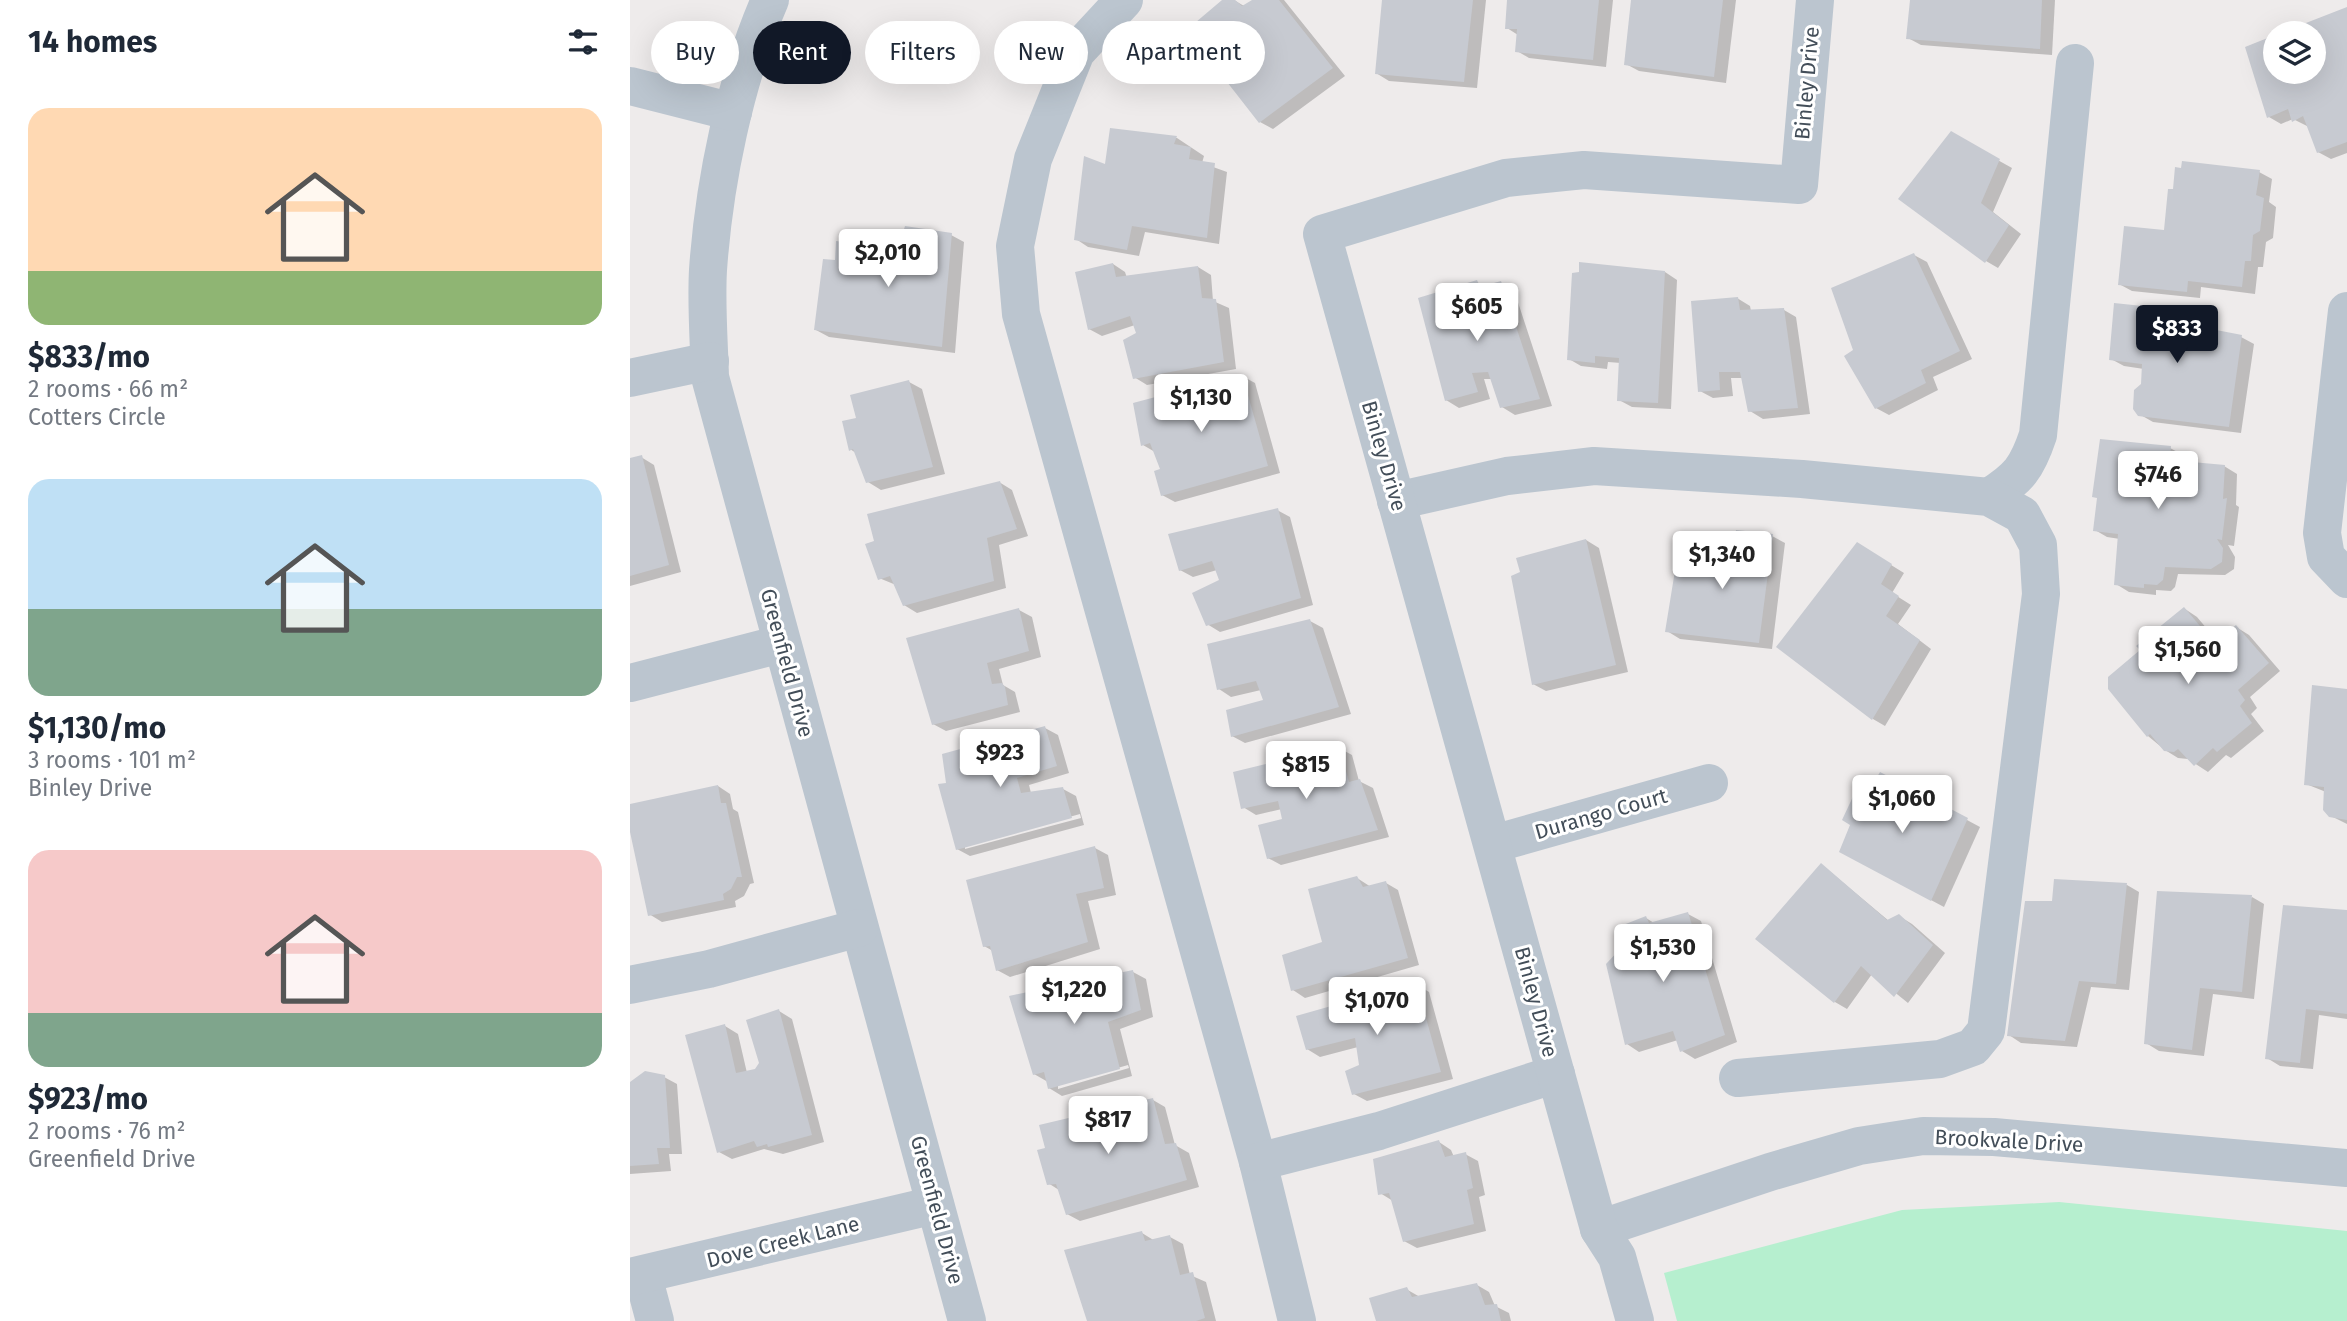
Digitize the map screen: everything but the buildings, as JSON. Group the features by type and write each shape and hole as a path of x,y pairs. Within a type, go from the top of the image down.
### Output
{"street":[{"name":"Greenfield Drive","path":"770,0 750,46 733,112 708,270 710,377 967,1321"},
{"name":"Binley Drive","path":"1635,1321 1617,1257 1599,1229 1322,234 1506,178 1584,170 1799,185 1815,0"},
{"path":"1107,5 1076,52 1033,159 1015,246 1021,314 1258,1162 1297,1321"},
{"path":"1989,497 2012,482 2028,465 2038,435 2075,63"},
{"path":"630,86 733,112"},
{"path":"2347,311 2322,533 2326,557 2347,579"},
{"path":"630,379 710,361"},
{"path":"1396,501 1507,476 1594,467 1802,479 1989,497 2022,514 2038,545 2041,593 1986,1031 1973,1047 1940,1059 1738,1078"},
{"path":"630,683 781,644"},
{"name":"Durango Court","path":"1493,845 1709,783"},
{"path":"630,985 709,969 859,928"},
{"path":"1258,1162 1378,1131 1556,1074"},
{"name":"Brookvale Drive","path":"1599,1229 1796,1164 1859,1146 1923,1136 1994,1137 2347,1168"},
{"name":"Dove Creek Lane","path":"636,1277 936,1205"},
{"path":"636,1277 655,1321"}],"green space":[{"path":"2059,1202 2347,1231 2347,1321 1677,1321 1664,1273 1902,1210"}]}
